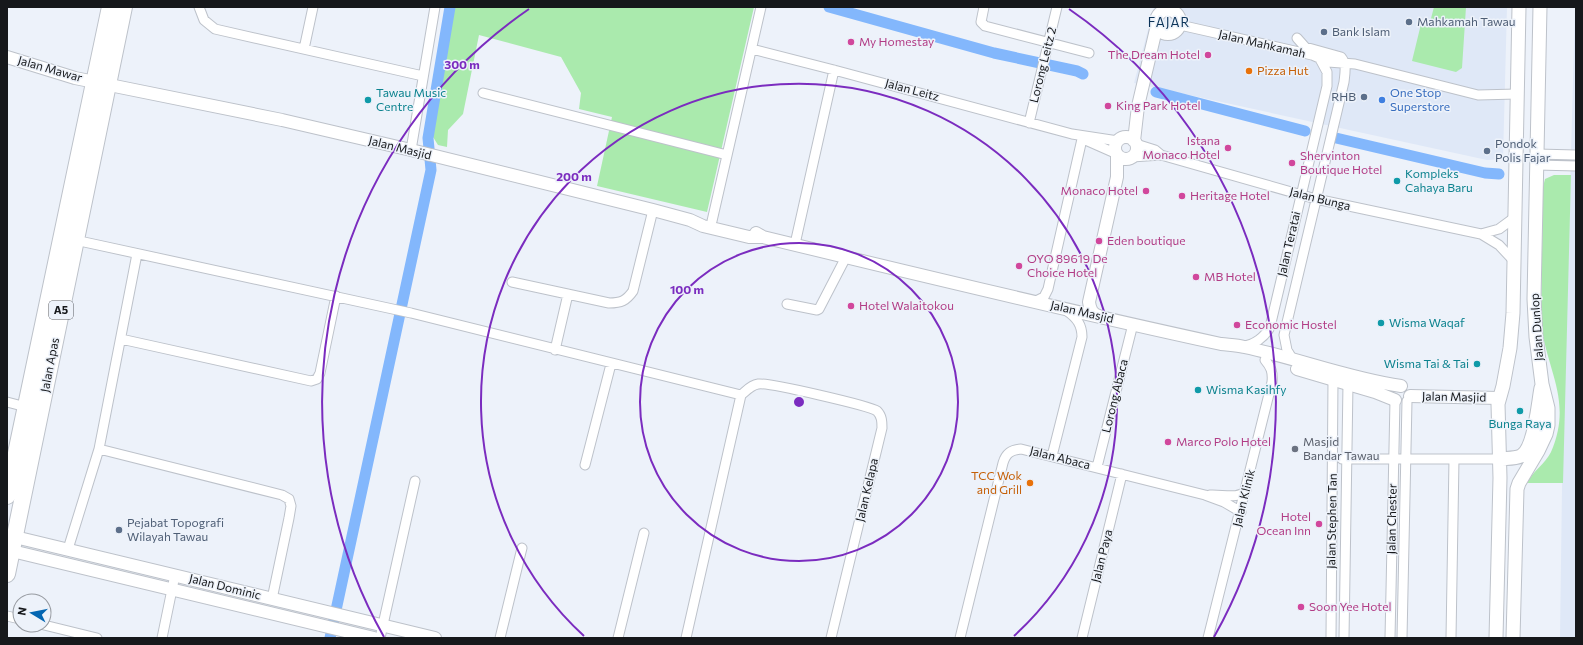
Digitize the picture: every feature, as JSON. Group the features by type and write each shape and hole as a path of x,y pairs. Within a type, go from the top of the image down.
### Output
{"highway":[{"name":"A5","path":"100,83 110,7"},
{"name":"A5","path":"100,83 124,7"},
{"name":"Jalan Apas","path":"7,574 11,542 75,240 100,83"},
{"name":"Jalan Apas","path":"7,496 100,83"}],"main road":[{"name":"Jalan Dunlop","path":"1496,638 1499,459 1498,398 1503,386 1510,348 1513,313 1519,7"},
{"name":"Jalan Dunlop","path":"1513,638 1515,497 1519,482 1541,446 1548,425 1548,408 1542,384 1535,327 1534,300 1540,7"},
{"path":"1499,459 1520,456 1529,447 1542,384"}],"street":[{"path":"199,7 204,20 209,26 215,29 423,76"},
{"path":"304,49 313,7"},
{"path":"416,152 423,76 435,7"},
{"path":"712,222 762,7"},
{"path":"984,7 981,19 982,24 985,26 1089,53"},
{"name":"Lorong Leitz 2","path":"1029,123 1057,7"},
{"path":"1114,192 1130,158 1137,151 1135,143 1138,106 1159,16 1165,11 1173,11 1176,20"},
{"path":"1159,16 1158,29 1165,33 1176,20"},
{"path":"1150,54 1176,20"},
{"name":"Jalan Mahkamah","path":"1176,20 1312,55 1345,68 1363,66 1478,95 1517,94"},
{"name":"Jalan Mahkamah","path":"1297,38 1305,47 1338,55 1343,60 1345,68"},
{"name":"Jalan Leitz","path":"752,49 1072,134"},
{"name":"Jalan Mawar","path":"7,57 60,74 100,83"},
{"name":"Jalan Teratai","path":"1242,346 1252,344 1262,337 1270,327 1327,86 1327,72 1320,58"},
{"name":"Jalan Teratai","path":"1293,360 1287,350 1284,335 1345,68"},
{"path":"795,244 834,70"},
{"name":"Jalan Masjid","path":"100,83 282,120 653,210 690,220 703,226 749,237 763,237 795,244 1132,324 1224,344 1242,346 1372,381 1408,388 1409,398"},
{"path":"483,93 727,155"},
{"path":"1099,316 1095,315 1091,310 1090,302 1118,171 1116,146 1138,106"},
{"path":"1072,134 1120,140 1129,138 1135,143"},
{"path":"1072,134 1117,154 1122,158 1130,158"},
{"path":"1036,301 1044,297 1048,289 1082,139"},
{"name":"Jalan Bunga","path":"1135,143 1155,150 1161,155"},
{"name":"Jalan Bunga","path":"1130,158 1161,155 1316,199 1481,234 1499,245 1513,260"},
{"path":"1537,159 1576,155"},
{"path":"1537,159 1576,166"},
{"path":"512,282 609,303 619,303 627,299 633,291 653,210"},
{"name":"Jalan Bunga","path":"1481,234 1500,229 1514,218"},
{"name":"Jalan Masjid","path":"690,220 703,219 751,231 763,237"},
{"path":"75,240 395,309 740,395 686,638"},
{"path":"68,550 100,449 137,254"},
{"path":"787,304 817,310 819,309 846,257"},
{"path":"555,350 568,294"},
{"path":"121,339 311,381 317,379 320,373 336,296"},
{"path":"1052,456 1082,337 1082,330 1078,321 1062,308"},
{"name":"Lorong Abaca","path":"1097,467 1132,324"},
{"name":"Jalan Masjid","path":"1224,344 1232,350 1375,392 1402,403 1409,398 1498,398"},
{"name":"Jalan Klinik","path":"1208,638 1241,512 1272,382 1273,375 1271,368 1265,360"},
{"path":"585,465 611,364"},
{"name":"Jalan Stephen Tan","path":"1331,638 1333,380"},
{"name":"Jalan Kelapa","path":"740,395 752,386 766,384 872,408 881,416 882,428 831,638"},
{"name":"Jalan Stephen Tan","path":"1344,638 1348,384"},
{"path":"1395,400 1393,395 1394,390 1401,386"},
{"name":"Jalan Chester","path":"1402,638 1406,459 1409,398"},
{"name":"Jalan Chester","path":"1390,638 1395,400"},
{"path":"7,402 26,407"},
{"path":"100,449 282,495 289,499 291,506 289,518 272,599"},
{"name":"Jalan Abaca","path":"960,638 1005,456 1009,452 1021,449 1205,495"},
{"path":"1332,459 1499,459"},
{"path":"1451,638 1454,459"},
{"name":"Jalan Paya","path":"1082,638 1122,474"},
{"path":"380,638 415,481"},
{"path":"1205,495 1238,496 1246,490"},
{"path":"1205,495 1224,502 1241,512"},
{"path":"618,638 644,533"},
{"name":"Jalan Dominic","path":"11,542 68,550 435,638"},
{"name":"Jalan Dominic","path":"11,542 172,589 374,638"},
{"path":"500,638 522,548"},
{"path":"162,638 175,575"},
{"path":"52,627 97,638"}],"shaded area":[{"path":"1154,7 1507,7 1503,159 1487,160 1134,83"},
{"path":"1575,7 1576,638 1560,638 1562,487"}],"green space":[{"path":"454,7 754,7 707,212 597,186 612,117 579,109 581,93 561,57 479,35 463,114 448,130 447,147 438,145 433,137"},
{"path":"1434,7 1466,7 1462,68 1456,72 1412,61 1421,24 1429,26"},
{"path":"1554,175 1571,175 1563,483 1527,483 1551,452 1557,434 1560,417 1556,387 1541,323 1543,187 1545,179"}],"waterway":[{"path":"330,638 431,170 428,138 450,7"},
{"path":"829,7 994,53 1077,71 1083,74"},
{"path":"1156,92 1305,131"},
{"path":"1336,138 1485,173 1499,174"}],"place":[{"name":"Mahkamah Tawau","path":"1409,22"},
{"name":"Bank Islam","path":"1324,32"},
{"name":"My Homestay","path":"851,42"},
{"name":"The Dream Hotel","path":"1208,55"},
{"name":"Pizza Hut","path":"1249,71"},
{"name":"RHB","path":"1364,97"},
{"name":"Tawau Music Centre","path":"368,100"},
{"name":"One Stop Superstore","path":"1382,100"},
{"name":"King Park Hotel","path":"1108,106"},
{"name":"Istana Monaco Hotel","path":"1228,148"},
{"name":"Pondok Polis Fajar","path":"1487,151"},
{"name":"Shervinton Boutique Hotel","path":"1292,163"},
{"name":"Kompleks Cahaya Baru","path":"1397,181"},
{"name":"Monaco Hotel","path":"1146,191"},
{"name":"Heritage Hotel","path":"1182,196"},
{"name":"Eden boutique","path":"1099,241"},
{"name":"OYO 89619 De Choice Hotel","path":"1019,266"},
{"name":"MB Hotel","path":"1196,277"},
{"name":"Hotel Walaitokou","path":"851,306"},
{"name":"Wisma Waqaf","path":"1381,323"},
{"name":"Economic Hostel","path":"1237,325"},
{"name":"Wisma Tai & Tai","path":"1477,364"},
{"name":"Wisma Kasihfy","path":"1198,390"},
{"name":"Bunga Raya","path":"1520,411"},
{"name":"Marco Polo Hotel","path":"1168,442"},
{"name":"Masjid Bandar Tawau","path":"1295,449"},
{"name":"TCC Wok and Grill","path":"1030,483"},
{"name":"Hotel Ocean Inn","path":"1319,524"},
{"name":"Pejabat Topografi Wilayah Tawau","path":"119,530"},
{"name":"Soon Yee Hotel","path":"1301,607"}],"district":[{"name":"FAJAR","path":"1169,22"}]}
